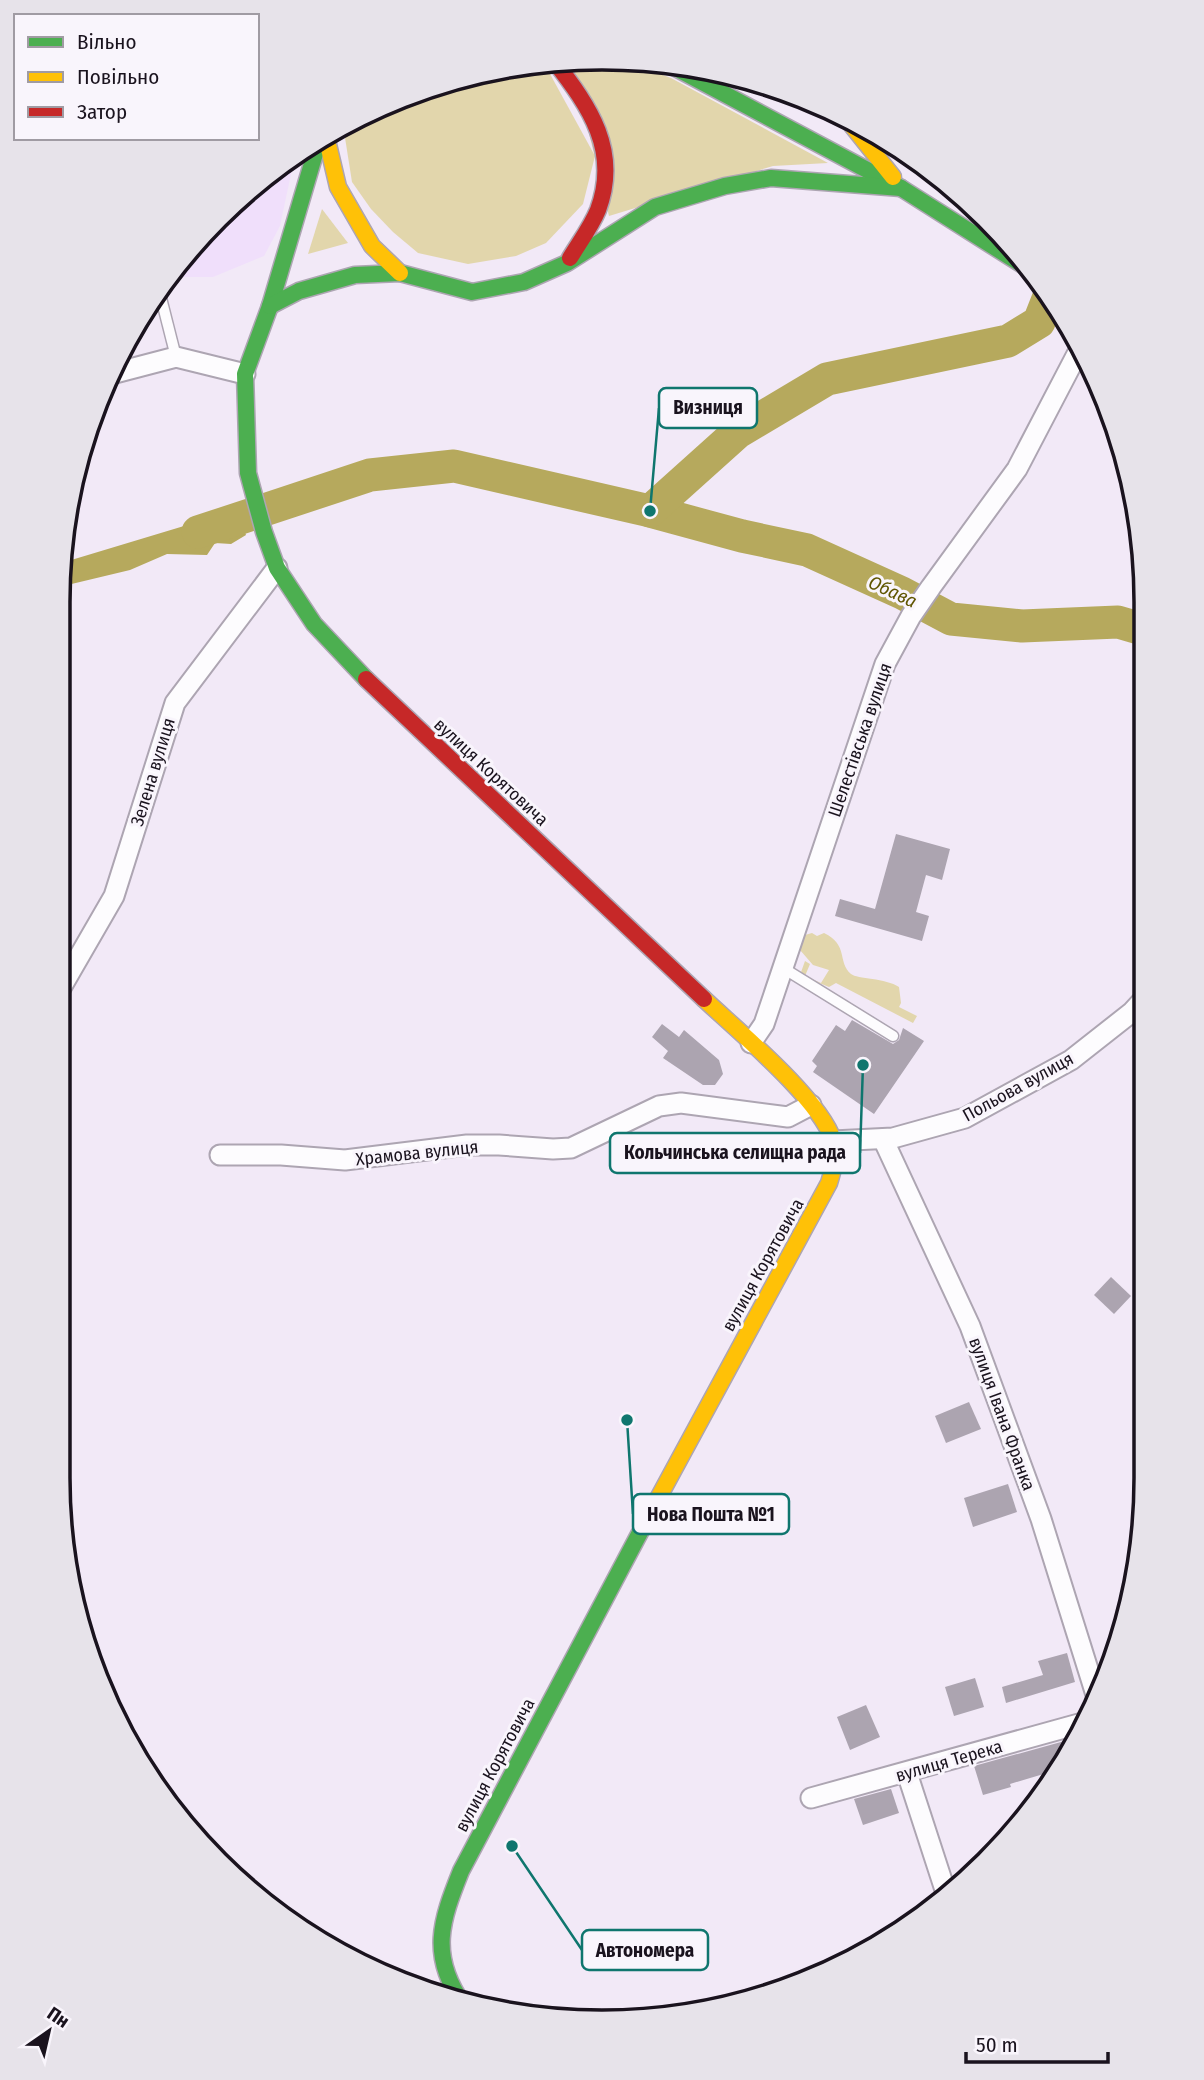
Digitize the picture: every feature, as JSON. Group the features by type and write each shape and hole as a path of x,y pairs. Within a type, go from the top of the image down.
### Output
{"main road":[{"path":"563,72 578,90 597,122 606,154 605,183 598,211 567,264"},
{"path":"695,78 901,188 1003,252"},
{"path":"861,138 901,188"},
{"path":"328,146 338,187 372,246 400,273"},
{"path":"245,374 270,306 315,154"},
{"path":"270,306 299,291 355,275 400,273 472,292 524,282 567,264 654,207 725,186 771,178 901,188"},
{"name":"вулиця Корятовича","path":"245,374 248,473 264,533 277,568 314,624 362,676 751,1043 811,1105 824,1122 833,1141 835,1164 830,1183 616,1576 461,1871 442,1923 443,1955 452,1988"}],"street":[{"path":"123,371 176,357 245,374"},
{"name":"Шелестівська вулиця","path":"751,1043 764,1024 885,664 930,587 1017,469 1075,359"},
{"name":"Зелена вулиця","path":"70,972 114,896 175,703 277,568"},
{"name":"Польова вулиця","path":"833,1141 883,1139 965,1118 1071,1060 1134,1010"},
{"name":"Храмова вулиця","path":"220,1155 281,1155 345,1160 467,1145 562,1149 581,1144 640,1115 681,1102 788,1117 811,1105"},
{"name":"вулиця Івана Франка","path":"883,1139 970,1326 1041,1519 1093,1685"},
{"name":"вулиця Терека","path":"811,1798 1072,1726"},
{"path":"906,1773 944,1886"}],"lane":[{"path":"162,303 176,357"},
{"path":"783,968 892,1036"}],"shaded area":[{"path":"574,71 659,74 828,163 773,166 609,216"},
{"path":"550,73 595,156 583,204 546,243 516,256 468,264 418,253 371,209 352,182 345,136 398,110 431,98 498,80"},
{"path":"292,170 280,226 264,256 213,277 182,277 226,226 251,202"},
{"path":"322,209 348,243 308,254"},
{"path":"237,510 246,535 231,544 215,543 207,555 167,554 130,570 71,584 72,560"},
{"path":"812,933 817,936 824,933 837,943 844,964 851,974 899,987 899,1007 917,1016 913,1023 836,983 829,987 800,975 805,961 810,964 805,976 821,983 829,970 813,965 800,950 805,935"}],"building":[{"path":"896,834 950,849 942,880 926,875 916,912 929,916 922,941 835,916 840,899 875,909"},
{"path":"852,1020 893,1044 899,1040 903,1028 924,1041 874,1114 813,1072 817,1066 812,1061 836,1025 845,1031"},
{"path":"662,1024 679,1037 684,1030 719,1060 723,1074 715,1085 703,1085 663,1058 668,1051 652,1037"},
{"path":"1111,1277 1131,1296 1114,1314 1094,1295"},
{"path":"969,1402 981,1429 946,1443 935,1416"},
{"path":"1008,1484 1017,1512 973,1527 964,1498"},
{"path":"1067,1653 1075,1682 1006,1703 1002,1687 1043,1675 1038,1661"},
{"path":"975,1678 984,1707 954,1716 945,1687"},
{"path":"866,1705 880,1737 850,1750 837,1717"},
{"path":"1065,1741 1044,1774 983,1795 974,1766"},
{"path":"891,1789 899,1813 863,1825 854,1799"}],"waterway":[{"name":"Обава","path":"198,532 370,475 454,466 650,511 738,432 827,379 1008,341 1039,322 1045,307"},
{"name":"Обава","path":"650,511 807,550 902,593 951,619 1022,626 1118,622 1134,627"}],"traffic: fast":[{"path":"695,78 901,188 1004,253"},
{"path":"315,154 270,306 245,374 248,473 277,568 314,624 366,679"},
{"path":"270,306 299,291 355,275 400,273 472,292 524,282 567,263 655,207 725,186 771,178 901,188"},
{"path":"454,1989 442,1954 442,1938 448,1906 461,1871 654,1506"}],"traffic: slow":[{"path":"862,138 893,177"},
{"path":"328,146 338,187 372,246 400,273"},
{"path":"654,1506 829,1183 835,1156 833,1140 812,1105 776,1066 704,999"}],"traffic: jam":[{"path":"562,72 590,113 603,149 605,168 604,189 598,210 570,258"},
{"path":"366,679 704,999"}],"place":[{"name":"Визниця","path":"650,511"},
{"name":"Кольчинська селищна рада","path":"863,1065"},
{"name":"Нова Пошта №1","path":"627,1420"},
{"name":"Автономера","path":"512,1846"}]}
